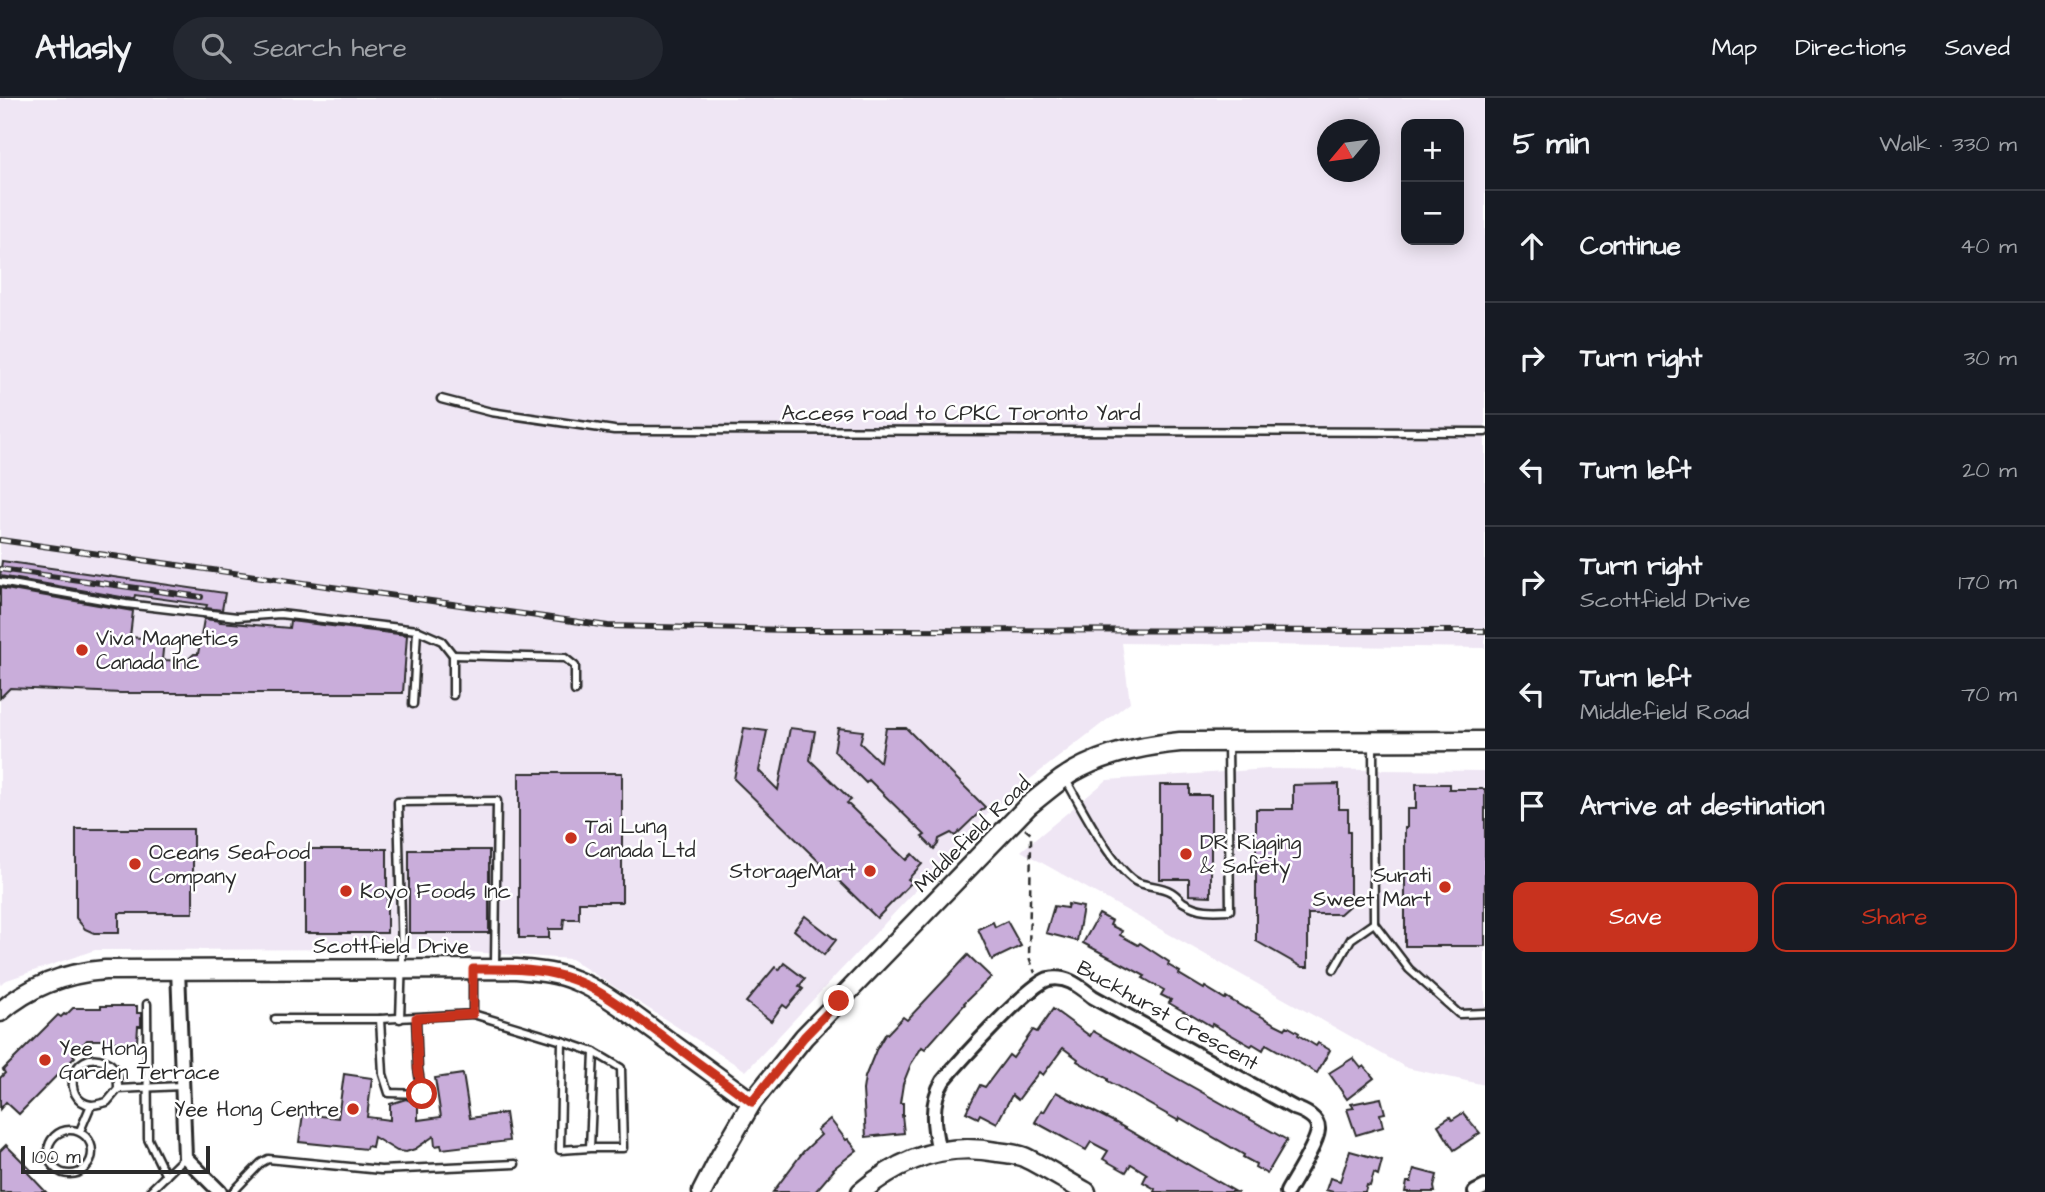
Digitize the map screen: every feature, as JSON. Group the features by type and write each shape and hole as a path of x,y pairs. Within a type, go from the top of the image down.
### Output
{"street":[{"name":"Middlefield Road","path":"702,1192 752,1102 804,1037 1028,806 1064,777 1123,751 1180,742 1485,741"},
{"path":"178,969 185,1157 213,1189"},
{"name":"Scottfield Drive","path":"0,1012 45,983 83,971 516,969 555,974 592,988 752,1102"},
{"name":"Buckhurst Crescent","path":"939,1151 934,1105 943,1081 1030,991 1047,979 1067,979 1093,997 1294,1108 1304,1111 1312,1118 1318,1130 1287,1192"},
{"path":"861,1192 880,1176 908,1161 939,1151 980,1149 1022,1156 1086,1192"},
{"path":"1475,1192 1485,1187"}],"lane":[{"name":"Access road to CPKC Toronto Yard","path":"441,398 491,412 614,430 1485,432"},
{"path":"0,582 127,604 237,618 281,614 417,630 442,641 453,655 453,695"},
{"path":"413,704 417,630"},
{"path":"453,655 565,657 575,666 575,691"},
{"path":"1064,777 1113,859 1126,874 1138,883 1171,891 1184,903 1207,912 1230,910 1228,741"},
{"path":"1373,741 1374,923 1409,968 1459,1014 1485,1013"},
{"path":"400,1018 398,802 497,801 495,969"},
{"path":"1334,969 1351,939 1374,923"},
{"path":"473,969 473,1014"},
{"path":"147,1004 148,1139 166,1176"},
{"path":"275,1019 380,1019 473,1014 562,1041 594,1052 621,1068 623,1148 560,1150 562,1041"},
{"path":"380,1019 383,1074 389,1093 422,1094 416,1018"},
{"path":"590,1148 594,1052"},
{"path":"97,1058 110,1063 118,1075 118,1089 107,1102 90,1105 78,1098 72,1085 74,1071 83,1061 97,1058"},
{"path":"118,1089 181,1086"},
{"path":"80,1131 90,1105"},
{"path":"62,1130 80,1131 92,1144 92,1162 79,1174 61,1173 48,1160 49,1142 62,1130"},
{"path":"149,1192 185,1157"},
{"path":"233,1192 268,1159 381,1170 515,1164"}],"path":[{"path":"1031,834 1031,964"}],"shaded area":[{"path":"0,98 1485,98 1485,648 1122,643 1130,702 994,807 746,1071 571,959 425,949 95,950 4,981 0,985"},
{"path":"1268,769 1485,771 1485,1085 1407,1068 1021,851 1107,780"}],"building":[{"path":"2,561 225,593 222,610 206,608 207,605 135,595 134,599 0,576"},
{"path":"0,588 133,611 130,637 164,640 162,660 186,661 198,654 204,619 289,628 290,621 407,635 403,693 121,693 10,688 0,698"},
{"path":"744,728 767,731 759,771 778,790 790,728 815,731 810,760 851,800 847,803 906,860 912,854 922,864 908,879 912,882 877,918 734,779"},
{"path":"838,728 863,731 860,743 880,762 886,728 906,728 985,807 955,836 951,833 939,839 934,849 922,837 925,835 869,780 866,783 834,751"},
{"name":"Tai Lung Canada Ltd","path":"519,773 622,773 622,902 579,902 579,919 564,919 563,929 549,929 549,938 519,938"},
{"path":"1339,784 1339,809 1348,809 1350,905 1340,914 1308,914 1308,967 1302,967 1256,941 1256,809 1293,809 1293,785"},
{"name":"Surati Sweet Mart","path":"1416,784 1449,784 1449,789 1485,789 1485,946 1405,946 1405,828 1407,809 1416,809"},
{"name":"DR Rigging & Safety","path":"1160,785 1190,785 1190,795 1211,795 1211,896 1189,895 1189,879 1160,879"},
{"name":"Oceans Seafood Company","path":"76,829 193,829 193,913 119,913 119,933 94,933 85,929 76,918"},
{"name":"Koyo Foods Inc","path":"305,849 387,849 387,933 305,933"},
{"path":"409,850 489,850 489,933 409,933"},
{"path":"1068,904 1083,907 1077,941 1046,933 1054,906 1067,908"},
{"path":"1099,914 1112,921 1110,925 1122,931 1120,935 1138,945 1140,943 1169,962 1168,965 1180,972 1179,974 1204,989 1205,987 1225,999 1226,997 1285,1029 1287,1026 1316,1046 1318,1043 1330,1050 1317,1073 1266,1044 1263,1050 1253,1044 1251,1046 1190,1015 1169,1003 1171,1000 1161,995 1164,990 1143,978 1145,976 1083,943"},
{"path":"805,916 836,940 824,955 794,930"},
{"path":"1007,921 1021,946 992,960 978,929 993,922 995,927"},
{"path":"968,955 991,977 964,1003 925,1049 922,1047 911,1064 903,1084 900,1103 903,1103 904,1133 866,1137 863,1090 865,1077 876,1050 886,1033 903,1017 907,1020"},
{"path":"784,963 805,979 799,986 803,989 787,1008 783,1005 771,1021 746,1002 775,967 779,970"},
{"name":"Yee Hong Garden Terrace","path":"137,1006 137,1013 141,1013 141,1026 138,1026 137,1042 87,1040 73,1055 75,1057 19,1114 6,1102 0,1109 0,1078 5,1073 3,1070 58,1015 66,1015 73,1008"},
{"path":"1053,1009 1090,1036 1093,1031 1287,1140 1267,1174 1255,1167 1256,1164 1243,1157 1244,1155 1108,1081 1077,1061 1078,1059 1063,1048 1043,1075 1039,1072 1018,1100 1012,1095 997,1123 980,1114 978,1118 966,1112 980,1085 985,1087 1009,1055 1013,1058 1033,1030 1037,1032"},
{"path":"1353,1058 1374,1078 1347,1099 1329,1073"},
{"name":"Yee Hong Centre","path":"344,1074 372,1078 367,1117 390,1120 390,1104 406,1099 418,1104 418,1120 441,1117 435,1078 463,1074 470,1118 505,1113 509,1141 442,1149 441,1145 435,1146 434,1136 406,1152 397,1151 374,1137 372,1147 367,1146 366,1149 299,1142 303,1114 338,1118"},
{"path":"1056,1092 1236,1192 1154,1192 1155,1189 1143,1182 1147,1174 1131,1164 1126,1172 1103,1159 1108,1151 1091,1142 1086,1150 1035,1122"},
{"path":"1381,1098 1385,1113 1380,1114 1383,1127 1356,1135 1347,1109 1354,1108 1351,1104"},
{"path":"1463,1113 1480,1133 1454,1150 1438,1125"},
{"path":"830,1119 857,1150 833,1169 815,1192 773,1192 803,1152 821,1135 817,1130"},
{"path":"6,1145 31,1170 28,1173 46,1192 0,1192 0,1151"},
{"path":"1350,1151 1382,1160 1378,1175 1374,1173 1365,1192 1326,1190 1330,1178 1340,1181"},
{"path":"1414,1169 1437,1175 1435,1192 1405,1192"}],"railway":[{"path":"0,540 608,626 791,630 1485,631"},
{"path":"0,569 201,597"}],"place":[{"name":"Viva Magnetics Canada Inc","path":"82,650"},
{"name":"Tai Lung Canada Ltd","path":"571,838"},
{"name":"DR Rigging & Safety","path":"1186,854"},
{"name":"Oceans Seafood Company","path":"135,864"},
{"name":"StorageMart","path":"870,871"},
{"name":"Surati Sweet Mart","path":"1445,887"},
{"name":"Koyo Foods Inc","path":"346,891"},
{"name":"Yee Hong Garden Terrace","path":"45,1060"},
{"name":"Yee Hong Centre","path":"353,1109"}],"route":[{"path":"422,1094 416,1018 473,1014 473,969 516,969 555,974 592,988 752,1102 804,1037 839,1001"}]}
